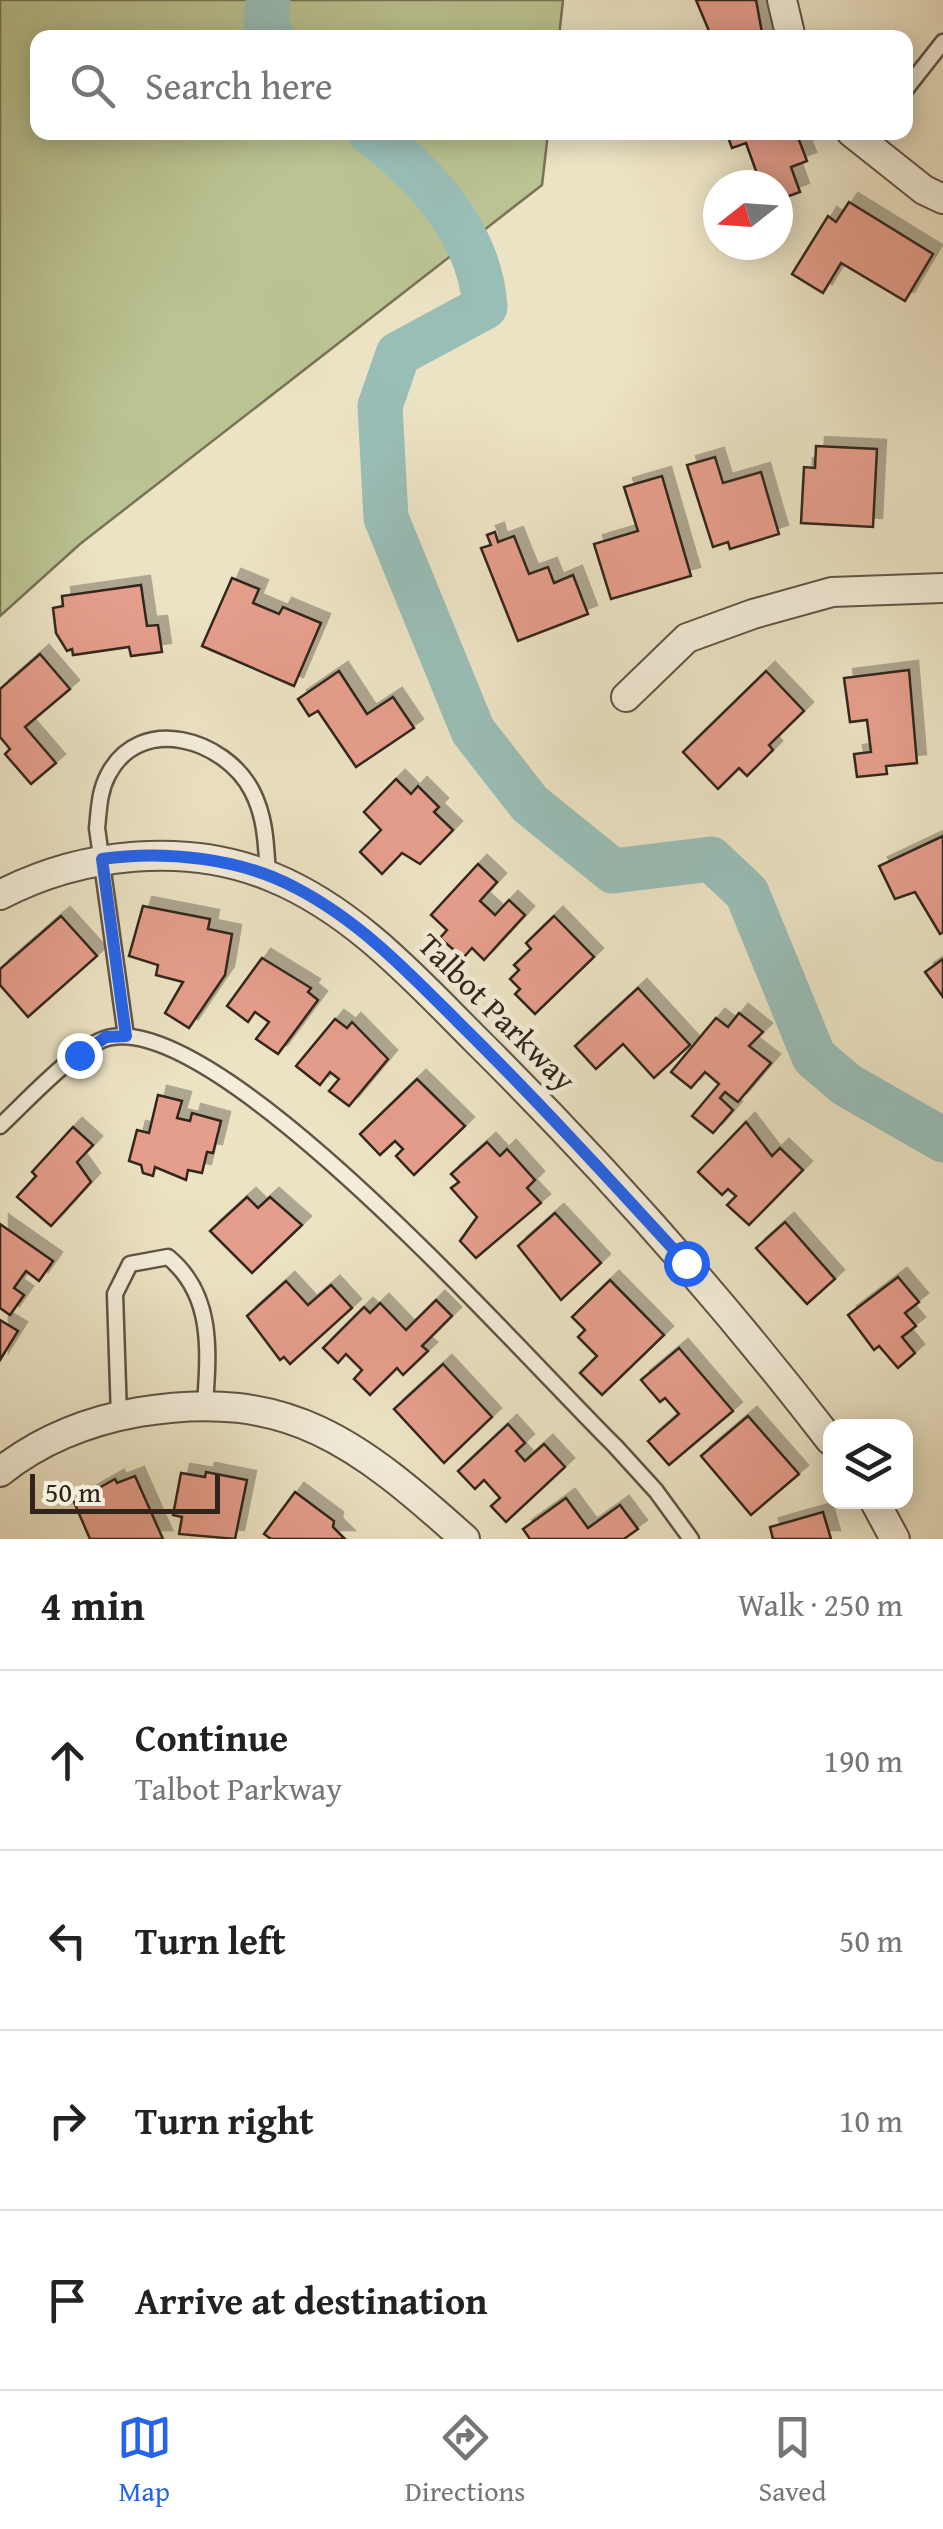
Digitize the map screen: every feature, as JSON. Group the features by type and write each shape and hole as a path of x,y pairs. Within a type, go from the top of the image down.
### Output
{"street":[{"path":"782,0 789,30"},
{"path":"866,140 943,199"},
{"path":"626,697 687,638 753,614 832,592 943,588"},
{"name":"Talbot Parkway","path":"0,895 30,879 131,855 226,863 298,888 390,954 537,1100 686,1263 823,1431"},
{"path":"0,1472 27,1451 119,1417 205,1404 277,1413 311,1426 389,1471 464,1539"},
{"path":"880,1509 895,1539"}],"lane":[{"path":"913,81 943,42"},
{"path":"126,1036 98,812 109,772 131,749 153,739 185,739 210,749 235,767 252,791 265,828 268,875"},
{"path":"0,1126 79,1055 106,1037 126,1036 162,1045 232,1082 337,1166 615,1446 656,1490 691,1539"},
{"path":"119,1417 115,1294 130,1264 168,1257 190,1275 205,1312 205,1404"}],"green space":[{"path":"0,0 563,0 560,30 30,30 30,140 547,140 542,185 80,544 0,616"}],"building":[{"path":"696,0 756,0 762,30 709,30"},
{"path":"729,140 799,140 807,161 791,167 792,170 756,170 746,143 732,148"},
{"path":"793,173 800,192 793,195"},
{"path":"849,202 933,254 905,301 841,263 823,293 792,274 828,216 836,222"},
{"path":"816,446 877,449 873,527 801,523 804,467 815,468"},
{"path":"715,457 723,483 761,472 779,534 730,549 728,542 713,547 687,465"},
{"path":"662,476 691,576 611,599 594,544 638,531 624,487"},
{"path":"495,532 498,542 514,536 529,574 548,567 554,583 573,575 588,614 518,641 481,548 491,545 487,535"},
{"path":"232,578 259,589 253,603 279,614 283,607 321,623 294,686 202,646"},
{"path":"141,585 147,626 158,625 162,652 131,656 129,647 73,655 72,649 67,651 56,633 53,608 63,606 62,596"},
{"path":"40,654 70,689 25,727 56,763 31,784 5,754 10,749 0,737 0,689"},
{"path":"909,670 917,763 886,766 887,774 857,777 854,754 871,752 867,720 850,722 844,678"},
{"path":"339,671 367,714 393,697 414,728 356,767 318,711 309,716 298,699"},
{"path":"766,671 804,711 769,745 773,750 747,776 739,768 718,789 683,752"},
{"path":"396,779 411,794 418,786 439,807 434,812 453,830 420,864 402,853 382,874 360,852 381,830 364,812"},
{"path":"943,836 940,934 915,892 895,899 879,866"},
{"path":"478,864 497,882 480,901 495,915 509,900 525,915 484,960 472,948 463,958 440,938 447,930 431,915"},
{"path":"143,906 210,919 208,929 232,934 225,975 189,1028 165,1013 183,982 156,975 158,965 129,956"},
{"path":"61,916 97,956 28,1017 0,985 0,969"},
{"path":"554,916 594,957 535,1014 515,994 520,989 510,979 519,970 514,965 531,949 526,943"},
{"path":"262,958 311,988 308,992 318,1000 278,1054 256,1039 269,1022 255,1012 248,1022 227,1006"},
{"path":"943,959 943,997 925,972"},
{"path":"638,988 690,1045 654,1078 623,1044 596,1069 575,1046"},
{"path":"739,1013 763,1032 749,1046 771,1063 738,1102 725,1092 720,1098 733,1110 713,1133 692,1116 719,1084 705,1072 691,1088 671,1072 716,1018 728,1027"},
{"path":"335,1019 347,1028 352,1022 388,1059 349,1106 329,1091 339,1079 330,1072 320,1085 296,1066"},
{"path":"417,1079 465,1126 414,1175 396,1156 403,1149 395,1141 380,1155 360,1134"},
{"path":"158,1095 182,1101 177,1118 190,1121 192,1113 221,1121 213,1153 207,1152 202,1173 188,1170 186,1180 155,1167 153,1176 129,1161 137,1130 149,1133"},
{"path":"746,1122 772,1156 780,1148 803,1170 749,1225 727,1205 736,1196 728,1189 722,1195 698,1172"},
{"path":"73,1127 93,1145 77,1162 91,1182 51,1226 17,1197 36,1176 32,1172"},
{"path":"487,1142 500,1156 507,1149 535,1180 527,1188 541,1203 476,1258 460,1241 477,1217 451,1188 459,1182 451,1174"},
{"path":"247,1197 258,1208 270,1197 302,1225 252,1273 210,1231"},
{"path":"555,1213 601,1263 561,1300 518,1246"},
{"path":"785,1222 835,1279 807,1304 756,1248"},
{"path":"0,1224 53,1261 39,1281 26,1271 14,1288 24,1295 10,1315 0,1308"},
{"path":"898,1277 919,1302 905,1313 916,1326 902,1337 915,1353 898,1368 879,1346 874,1350 848,1315"},
{"path":"610,1280 664,1335 602,1395 580,1373 597,1356 578,1337 585,1330 572,1317"},
{"path":"286,1281 308,1305 331,1285 352,1308 290,1364 284,1357 280,1360 247,1316"},
{"path":"436,1300 452,1316 422,1346 428,1351 403,1375 397,1368 370,1395 354,1379 362,1370 346,1354 338,1363 323,1348 364,1307 370,1313 380,1303 406,1330"},
{"path":"0,1320 18,1331 0,1360"},
{"path":"679,1348 733,1411 669,1465 648,1441 679,1414 665,1398 660,1402 641,1380"},
{"path":"443,1364 492,1417 444,1463 394,1409"},
{"path":"748,1416 799,1474 751,1515 701,1456"},
{"path":"508,1424 525,1443 516,1451 525,1461 544,1444 565,1467 506,1522 491,1506 500,1498 484,1480 475,1489 458,1471"},
{"path":"206,1472 247,1480 235,1539 179,1534 182,1517 173,1515 181,1473 205,1477"},
{"path":"135,1476 163,1539 90,1539 74,1502 115,1479 117,1483"},
{"path":"295,1492 334,1521 333,1527 345,1539 271,1539 264,1534"},
{"path":"566,1498 588,1528 620,1505 638,1529 624,1539 530,1539 523,1529"},
{"path":"823,1512 831,1539 773,1539 770,1527"}],"waterway":[{"path":"268,0 266,22 270,30"},
{"path":"380,140 411,167 447,208 473,254 481,280 485,307 398,354 380,406 386,518 473,731 530,804 613,871 711,859 747,893 814,1057 847,1085 943,1140"}],"route":[{"path":"79,1055 106,1037 126,1036 102,859 131,855 226,863 268,875 298,888 390,954 537,1100 686,1263"}]}
